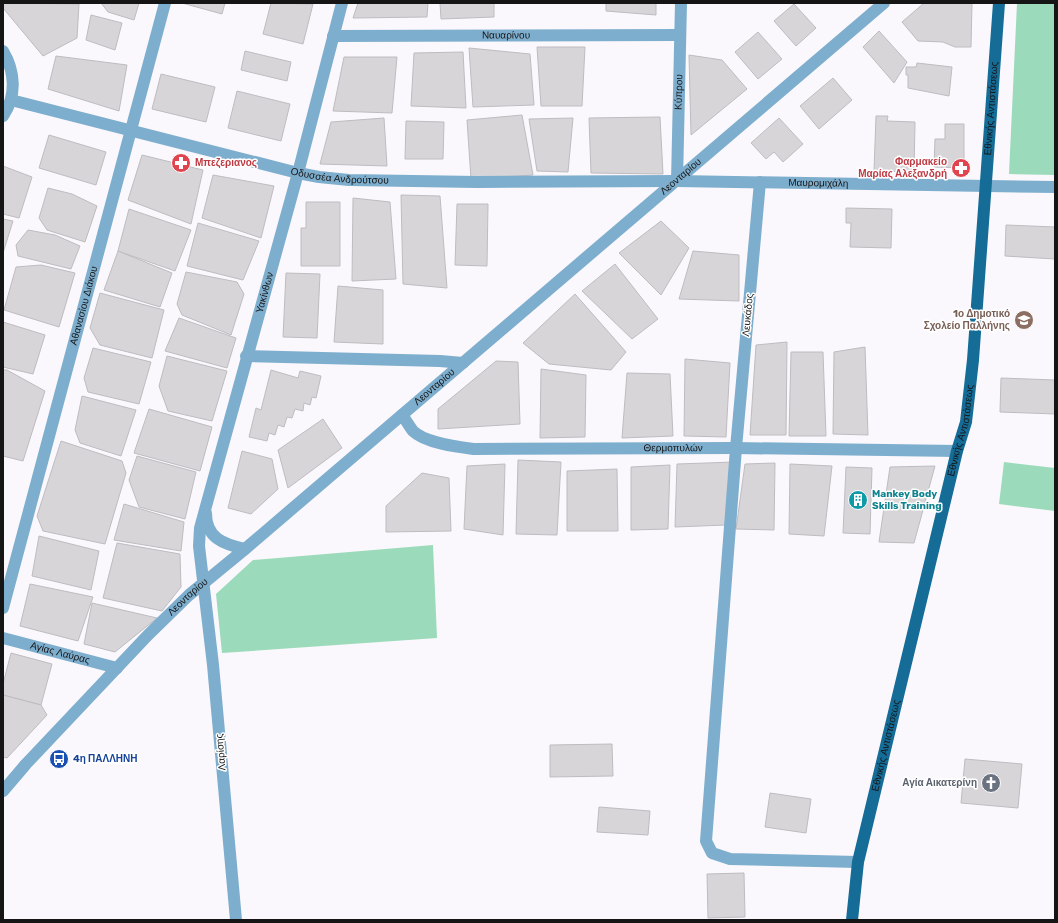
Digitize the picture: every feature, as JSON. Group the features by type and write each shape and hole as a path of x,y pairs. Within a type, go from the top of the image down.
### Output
{"main road":[{"name":"Εθνικής Αντιστάσεως","path":"852,920 858,862 956,452 966,422 973,360 999,3"}],"street":[{"name":"Αθανασίου Διάκου","path":"3,608 164,3"},
{"name":"Υακίνθων","path":"203,583 199,540 201,523 206,510 246,356 298,173 342,3"},
{"name":"Κύπρου","path":"677,181 681,3"},
{"name":"Λεονταρίου","path":"3,791 31,759 117,668 171,612 203,583 245,549 884,3"},
{"name":"Ναυαρίνου","path":"333,36 680,35"},
{"path":"3,51 9,60 13,73 14,86 11,100 3,116"},
{"name":"Οδυσσέα Ανδρούτσου","path":"11,100 129,131 298,173 320,177 349,180 477,182 677,181"},
{"path":"643,181 651,189 654,200"},
{"name":"Μαυρομιχάλη","path":"677,181 1055,188"},
{"name":"Λευκάδος","path":"760,182 736,448 706,841 712,853 730,859 858,862"},
{"path":"246,356 440,360 463,363"},
{"name":"Θερμοπυλών","path":"402,415 414,432 435,442 458,447 736,448 956,452"},
{"path":"206,510 206,522 211,533 222,542 245,549"},
{"name":"Λαρίσης","path":"203,583 213,665 236,920"},
{"name":"Αγίας Λαύρας","path":"3,638 117,668"}],"green space":[{"path":"1017,3 1055,3 1055,175 1009,174"},
{"path":"1004,462 1055,468 1055,511 999,504"},
{"path":"433,545 437,638 222,653 216,594 253,560"}],"building":[{"path":"3,3 79,4 77,38 43,56 3,8"},
{"path":"101,3 139,3 134,20 108,12"},
{"path":"182,3 225,3 222,14"},
{"path":"271,3 313,4 303,44 263,34"},
{"path":"358,3 428,3 427,17 353,18"},
{"path":"440,3 494,3 494,17 441,19"},
{"path":"606,3 656,3 656,15 606,11"},
{"path":"924,3 972,3 971,47 955,47 943,42 918,41 902,22"},
{"path":"794,4 816,28 796,46 774,21"},
{"path":"91,15 122,23 115,50 86,40"},
{"path":"879,31 907,62 894,83 863,47"},
{"path":"758,32 782,59 758,79 735,52"},
{"path":"537,47 585,47 582,106 541,106"},
{"path":"469,48 530,54 534,105 473,107"},
{"path":"245,51 291,62 287,81 241,70"},
{"path":"463,52 466,108 411,106 414,53"},
{"path":"689,55 722,60 747,89 691,135"},
{"path":"56,56 127,65 119,111 48,89"},
{"path":"344,57 397,57 392,113 333,111"},
{"path":"917,63 952,67 949,96 908,88 908,75 906,75 906,67 916,67"},
{"path":"161,74 215,87 206,122 152,109"},
{"path":"833,78 852,100 819,129 800,106"},
{"path":"237,91 290,104 281,141 228,128"},
{"path":"522,115 533,175 471,179 467,120"},
{"path":"876,116 888,116 887,121 915,122 914,172 874,171"},
{"path":"660,117 663,174 591,173 589,118"},
{"path":"384,118 387,166 320,164 331,122"},
{"path":"573,118 568,172 537,171 529,119"},
{"path":"779,118 803,144 783,162 774,152 766,159 751,143"},
{"path":"406,121 444,122 443,159 405,159"},
{"path":"945,124 964,124 964,168 934,167 935,139 945,139"},
{"path":"49,135 106,152 96,185 39,168"},
{"path":"142,155 203,170 191,224 128,200"},
{"path":"3,166 32,177 19,218 3,214"},
{"path":"213,175 274,186 261,238 202,218"},
{"path":"48,188 72,194 97,206 85,242 47,230 39,218"},
{"path":"401,195 440,196 447,288 403,284"},
{"path":"353,198 390,202 396,279 352,281"},
{"path":"306,202 340,202 340,266 301,266 301,228 306,228"},
{"path":"457,204 488,204 487,266 455,265"},
{"path":"846,208 892,209 891,248 850,247 851,223 846,223"},
{"path":"129,209 191,230 175,271 118,251"},
{"path":"3,219 13,221 3,253"},
{"path":"661,221 689,248 661,295 619,253"},
{"path":"198,223 259,241 243,280 187,266"},
{"path":"1006,225 1055,227 1055,259 1005,256"},
{"path":"28,230 55,235 80,246 71,269 18,256 16,245"},
{"path":"118,251 172,273 160,307 104,290"},
{"path":"693,251 739,255 739,301 679,299"},
{"path":"615,264 658,319 632,339 582,291"},
{"path":"41,265 75,273 59,327 4,310 16,267"},
{"path":"186,272 237,282 244,294 231,335 182,315 177,304"},
{"path":"286,273 320,274 317,338 283,337"},
{"path":"338,286 383,290 383,344 334,342"},
{"path":"100,293 164,310 152,358 100,345 90,328"},
{"path":"575,294 626,352 611,370 549,364 523,343"},
{"path":"179,318 236,338 227,368 165,351"},
{"path":"3,322 45,335 33,374 3,367"},
{"path":"787,342 786,435 750,435 756,345"},
{"path":"865,347 868,435 833,434 834,352"},
{"path":"93,348 151,362 139,404 88,392 84,378"},
{"path":"791,352 823,352 826,436 789,436"},
{"path":"167,356 227,371 212,421 168,411 159,386"},
{"path":"685,359 730,363 726,437 684,436"},
{"path":"496,361 518,362 520,424 438,429 438,409"},
{"path":"541,369 586,375 585,437 540,438"},
{"path":"3,370 7,370 45,391 23,461 3,456"},
{"path":"271,370 298,378 300,371 321,376 316,398 312,397 310,405 304,403 303,411 295,409 292,418 287,417 284,427 278,425 275,435 269,433 267,441 249,437 256,408 261,410"},
{"path":"627,373 670,374 673,436 622,438"},
{"path":"1001,378 1055,380 1055,414 1000,412"},
{"path":"82,396 136,410 121,456 80,443 75,430"},
{"path":"149,409 212,427 200,471 134,453"},
{"path":"323,419 342,448 288,488 278,450"},
{"path":"61,441 122,461 126,473 105,544 43,531 37,516"},
{"path":"242,451 272,459 278,489 251,514 228,508"},
{"path":"137,456 196,472 185,519 139,507 129,480"},
{"path":"518,460 561,462 557,535 516,534"},
{"path":"735,462 726,525 675,527 677,464"},
{"path":"775,463 774,530 736,529 745,464"},
{"path":"505,464 503,535 464,529 467,466"},
{"path":"790,464 832,466 824,536 789,534"},
{"path":"670,465 668,529 631,530 631,467"},
{"path":"935,466 914,543 879,542 890,467"},
{"name":"Mankey Body Skills Training","path":"846,467 872,468 870,534 843,533"},
{"path":"617,469 618,531 567,531 567,471"},
{"path":"422,473 449,478 451,531 386,532 386,506"},
{"path":"124,504 184,522 181,551 114,540"},
{"path":"39,536 99,551 91,590 32,576"},
{"path":"117,543 180,554 181,587 162,611 103,598"},
{"path":"30,584 93,597 78,641 20,626"},
{"path":"92,603 157,618 115,652 84,644"},
{"path":"11,653 52,664 41,705 3,695 3,684"},
{"path":"3,695 41,705 47,715 7,758 3,757"},
{"path":"612,744 613,776 550,777 550,745"},
{"name":"Αγία Αικατερίνη","path":"965,759 1022,764 1018,808 961,803"},
{"path":"770,793 811,799 806,833 765,827"},
{"path":"599,807 650,811 648,835 597,832"},
{"path":"744,873 745,917 708,918 707,874"}],"place":[{"name":"Μπεζεριανος","path":"181,163"},
{"name":"Φαρμακείο Μαρίας Αλεξανδρή","path":"961,168"},
{"name":"1ο Δημοτικό Σχολείο Παλλήνης","path":"1024,320"},
{"name":"Mankey Body Skills Training","path":"858,500"},
{"name":"4η ΠΑΛΛΗΝΗ","path":"59,759"},
{"name":"Αγία Αικατερίνη","path":"991,783"}]}
